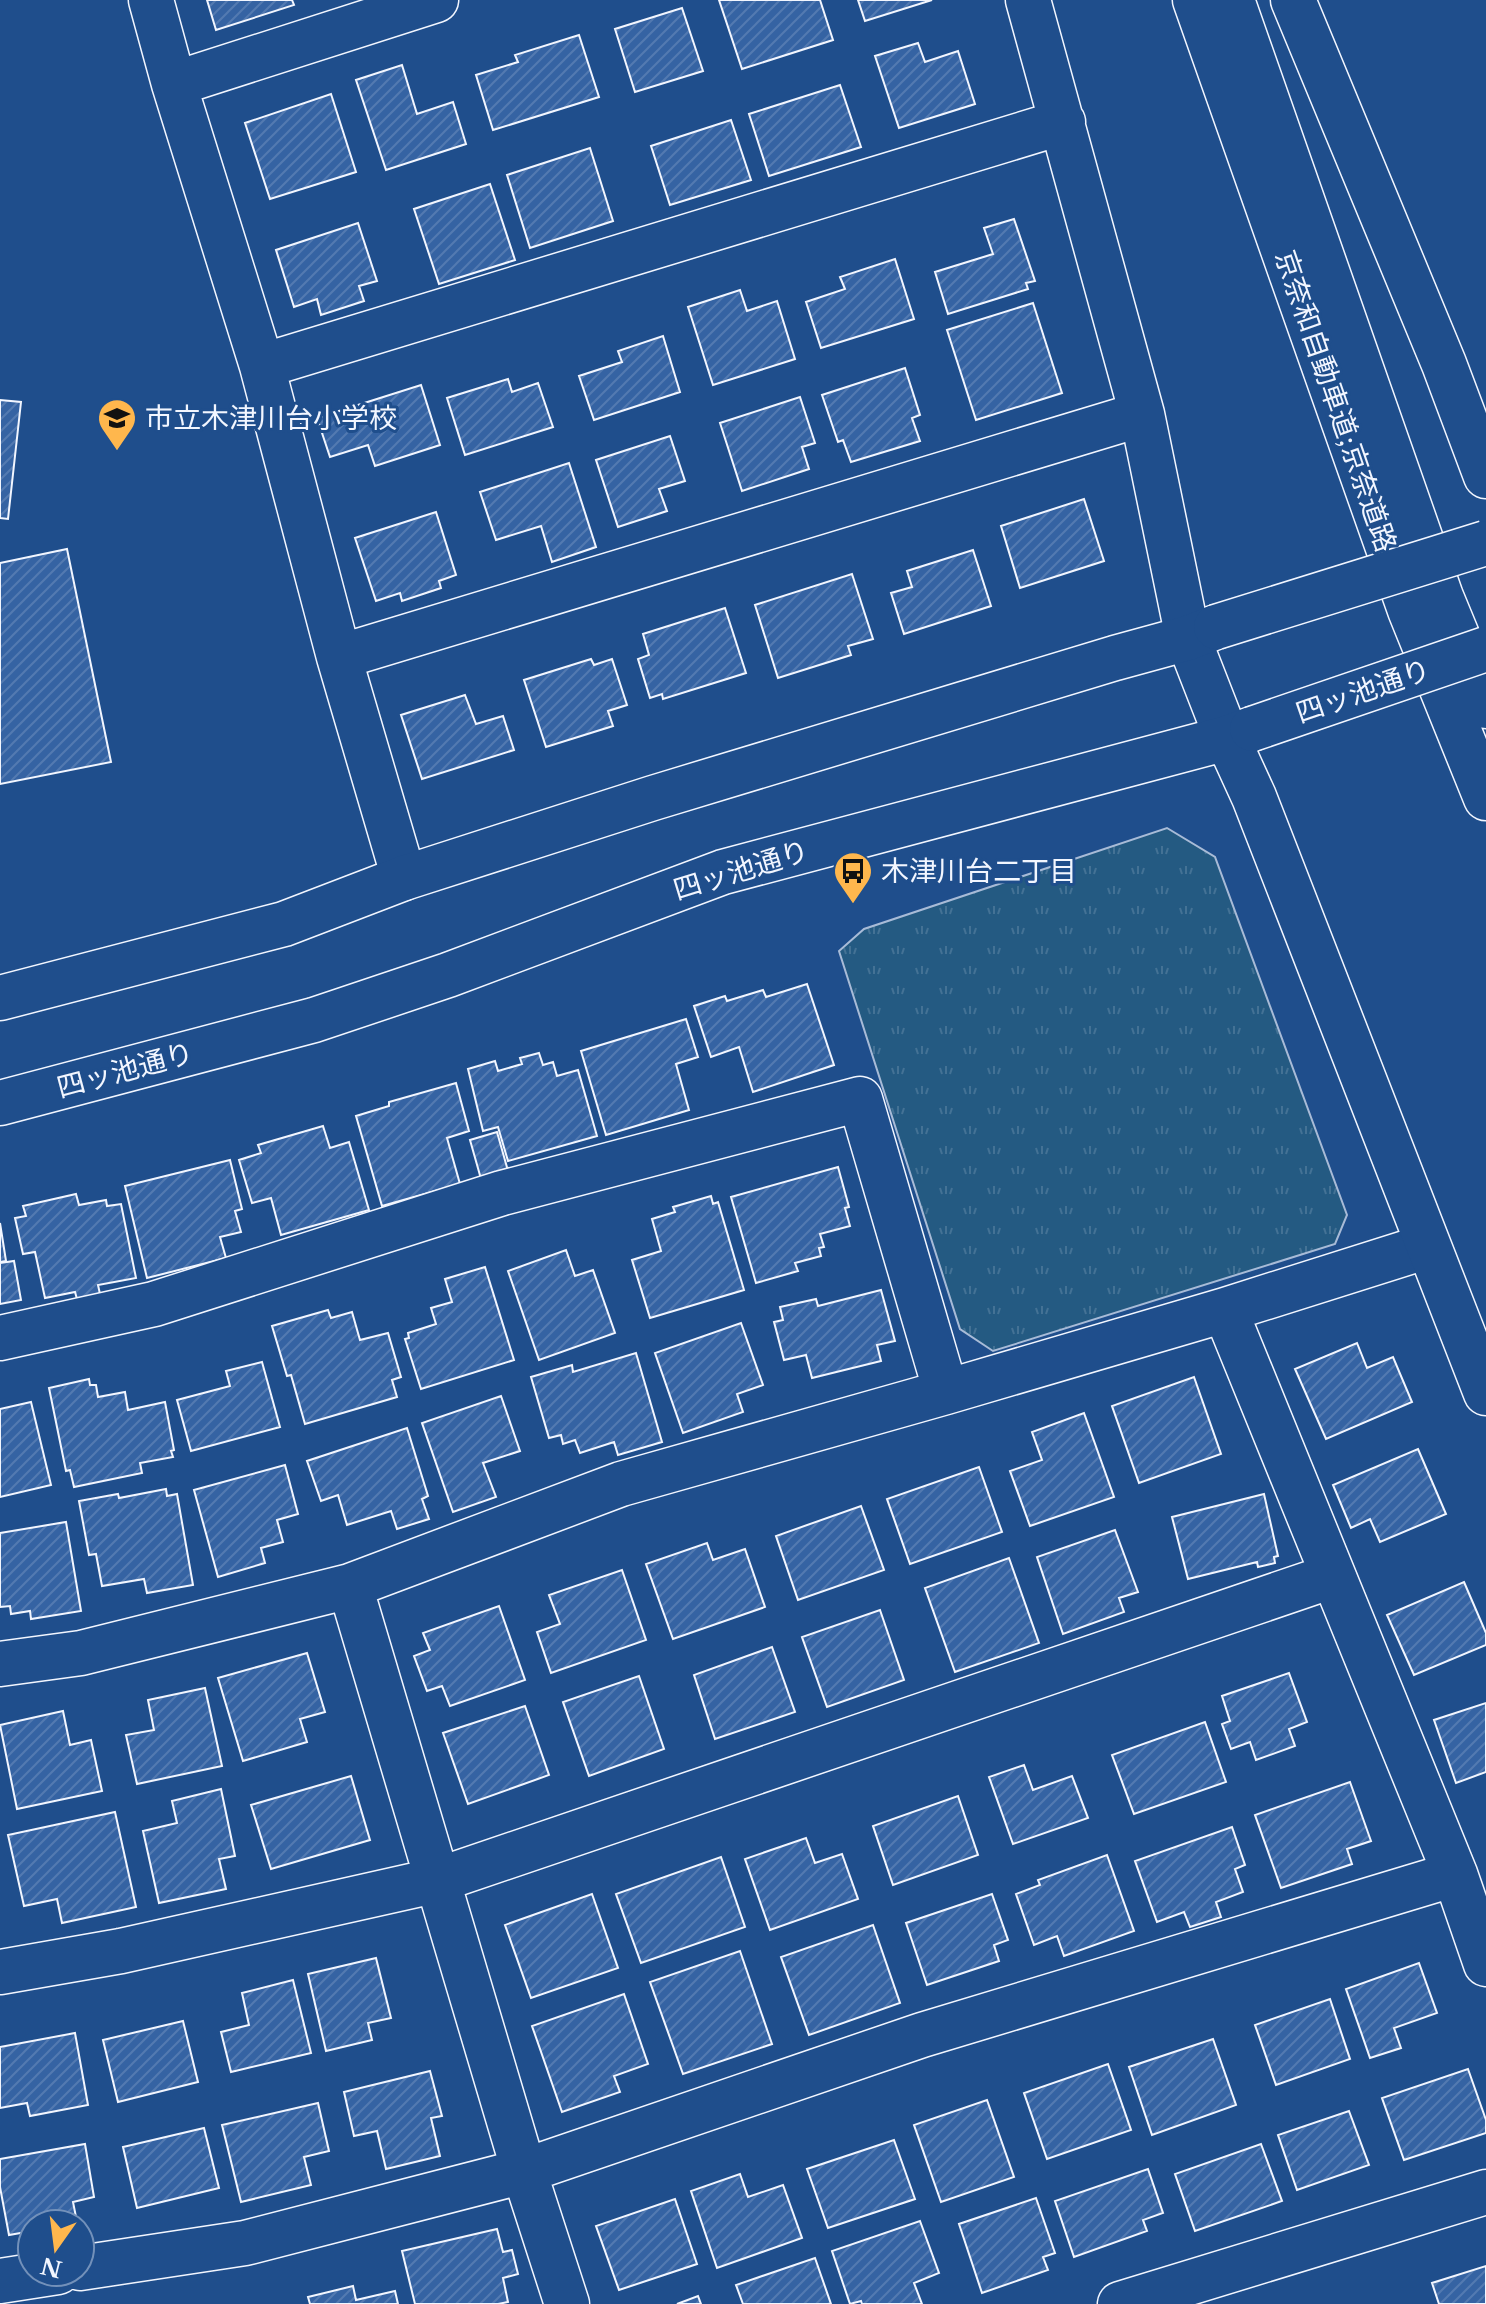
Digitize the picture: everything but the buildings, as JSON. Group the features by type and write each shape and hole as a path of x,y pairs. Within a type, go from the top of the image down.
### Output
{"main road":[{"path":"151,0 262,366 339,657 404,878"},
{"path":"174,84 436,0"},
{"path":"1028,0 1202,633 1240,733 1254,797 1486,1393"},
{"name":"京奈和自動車道;京奈道路","path":"1195,0 1410,610 1486,798"},
{"name":"京奈和自動車道;京奈道路","path":"1232,0 1441,597 1486,706"},
{"path":"1293,0 1444,364 1486,476"},
{"path":"262,366 1063,122"},
{"path":"339,657 1142,414"},
{"path":"0,998 284,924 404,878 653,798 1202,633 1486,543"},
{"path":"1410,610 1486,815"},
{"name":"四ッ池通り","path":"0,1103 314,1020 448,975 723,872 1240,733 1486,649"},
{"path":"0,1338 154,1304 502,1193 860,1099 946,1392"},
{"path":"0,1664 81,1653 350,1586 621,1484 1225,1310 1428,1246"},
{"path":"1225,1310 1455,1874 1486,1964"},
{"path":"0,1972 121,1951 438,1880 1332,1576"},
{"path":"350,1586 524,2171 567,2304"},
{"path":"96,2266 245,2243 524,2171 922,2035 1455,1874"},
{"path":"1120,2304 1486,2192"}],"green space":[{"path":"1167,828 1215,857 1347,1215 1335,1244 993,1351 960,1329 839,951 864,929"}],"place":[{"name":"市立木津川台小学校","path":"117,452"},
{"name":"木津川台二丁目","path":"853,905"}]}
